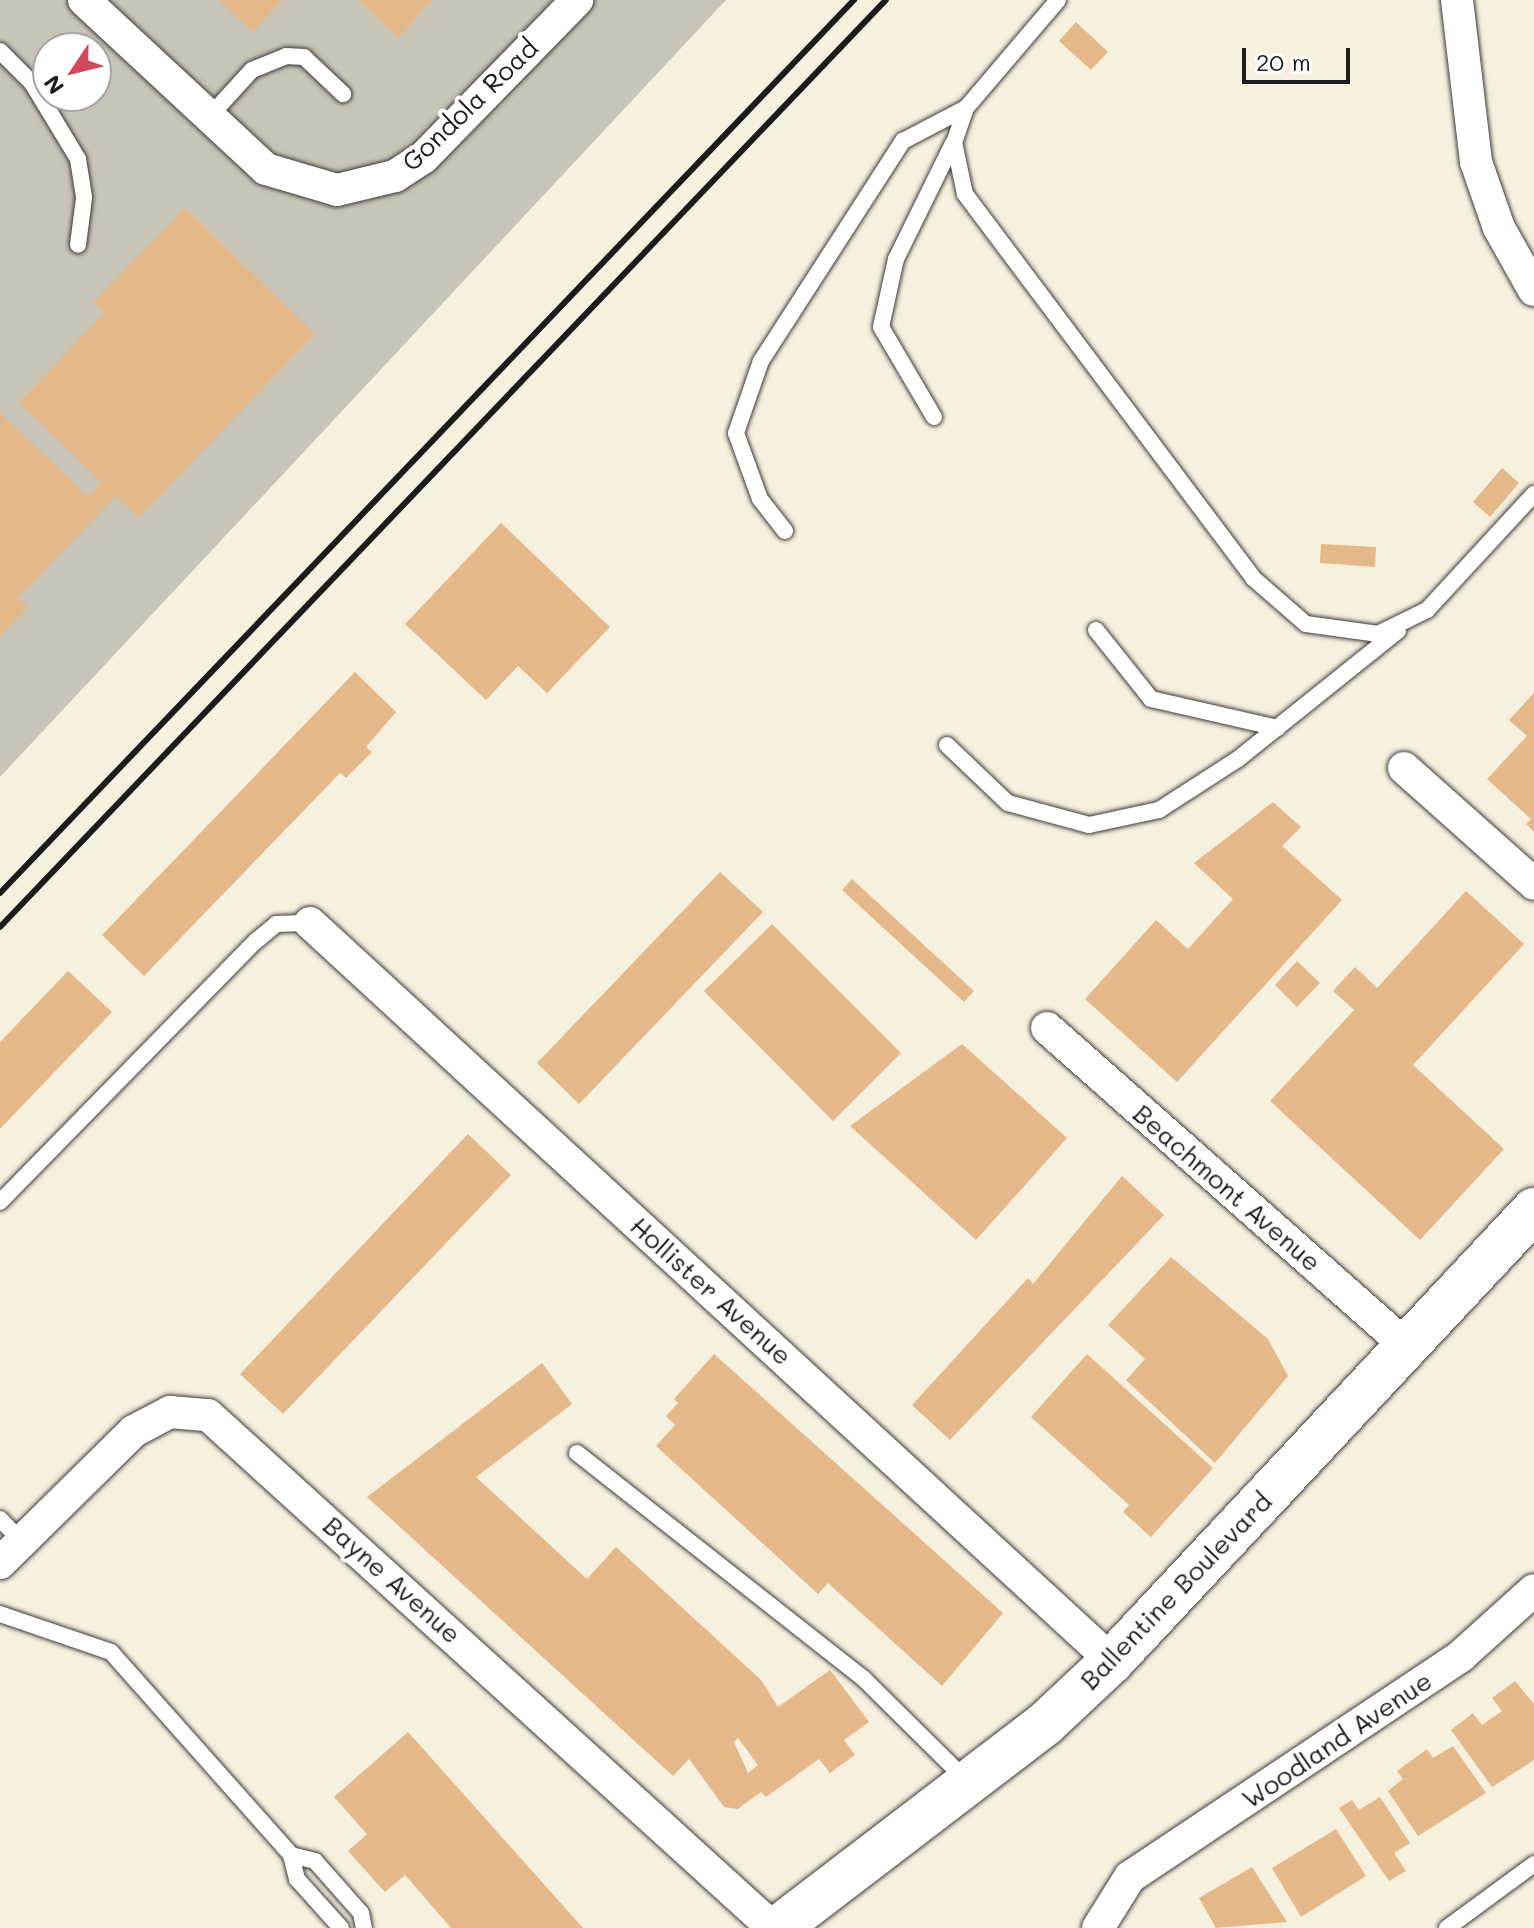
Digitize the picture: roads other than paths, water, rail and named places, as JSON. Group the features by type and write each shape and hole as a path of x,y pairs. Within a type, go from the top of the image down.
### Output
{"main road":[{"name":"Ballentine Boulevard","path":"775,1928 968,1782 1112,1661 1534,1210"}],"street":[{"name":"Gondola Road","path":"84,0 266,169 303,186 363,187 423,158 577,0"},
{"path":"1457,0 1476,162 1499,228 1534,290"},
{"path":"1404,768 1534,884"},
{"name":"Hollister Avenue","path":"310,923 1112,1661"},
{"name":"Beachmont Avenue","path":"1047,1028 1408,1347"},
{"name":"Bayne Avenue","path":"7,1541 134,1431 170,1412 208,1415 775,1928"},
{"name":"Woodland Avenue","path":"1098,1928 1130,1877 1461,1656 1534,1590"}],"lane":[{"path":"934,417 881,327 896,259 954,142 966,108 1058,0"},
{"path":"0,51 32,83 78,159 84,198 78,245"},
{"path":"210,116 252,70 286,56 304,57 343,94"},
{"path":"785,531 760,499 736,433 761,361 903,141 966,108"},
{"path":"954,142 965,194 1253,578 1323,631 1378,634 1416,617"},
{"path":"947,745 1008,803 1089,825 1159,810 1278,728 1416,617 1534,494"},
{"path":"1096,630 1151,699 1278,728"},
{"path":"0,1202 256,941 276,924 310,923"},
{"path":"577,1453 864,1679 968,1782"},
{"path":"0,1614 111,1652 291,1855 297,1879 341,1928"},
{"path":"291,1855 315,1861 361,1913 364,1928"},
{"path":"1447,1928 1534,1864"}],"railway":[{"path":"0,893 854,0"},
{"path":"0,927 886,0"}]}
